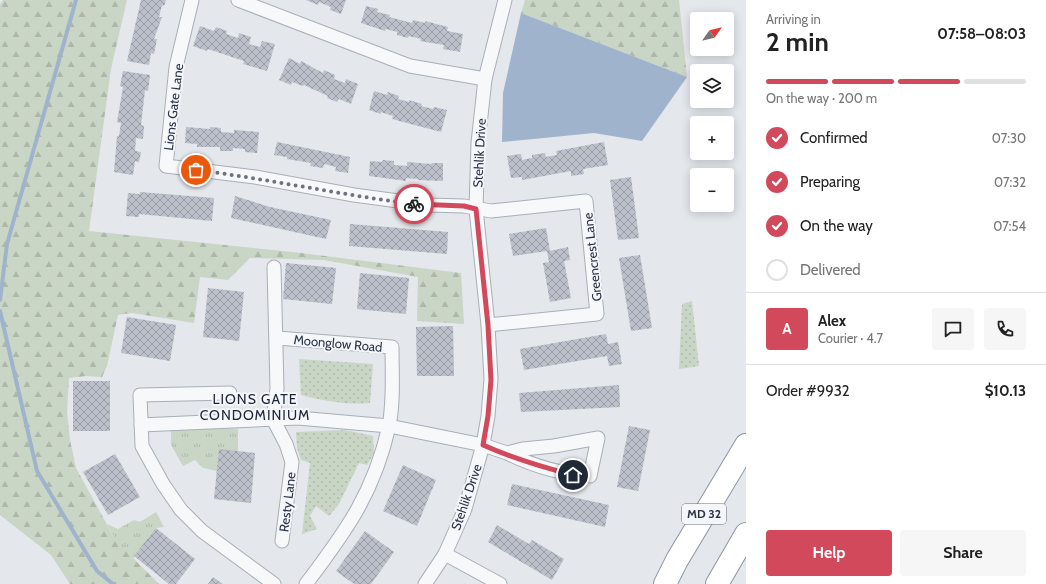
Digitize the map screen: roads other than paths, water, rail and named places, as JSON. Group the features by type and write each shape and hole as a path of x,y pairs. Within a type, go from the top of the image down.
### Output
{"highway":[{"name":"MD 32","path":"665,584 677,560 746,445"},
{"path":"717,584 746,534"}],"street":[{"name":"Lions Gate Lane","path":"192,0 176,67 166,166 255,177 354,196 428,205 464,206 476,209"},
{"path":"238,0 410,66 484,79"},
{"name":"Stehlik Drive","path":"425,584 445,554 465,509 483,445 488,416 491,380 488,325 476,209 478,143 484,79 505,0"},
{"name":"Greencrest Lane","path":"476,209 491,211 586,201 597,314 488,325"},
{"name":"Moonglow Road","path":"273,420 277,389 277,338 274,267"},
{"name":"Moonglow Road","path":"277,338 392,347 392,395 389,426"},
{"path":"230,393 140,396 142,446 163,484 181,510 202,531 274,584"},
{"path":"141,425 298,418 389,426 483,445 507,453 526,463 573,475 590,476 598,438 507,453"},
{"name":"Resty Lane","path":"273,420 286,444 292,462 282,541"},
{"path":"306,584 343,535 362,504 374,477 389,426"},
{"path":"445,554 500,584"}],"water":[{"path":"521,13 687,77 642,141 594,133 502,142 503,93"}],"waterway":[{"path":"0,300 7,244 76,0"},
{"path":"0,311 37,471 97,571 113,584"}],"district":[{"name":"LIONS GATE CONDOMINIUM","path":"255,408"}]}
